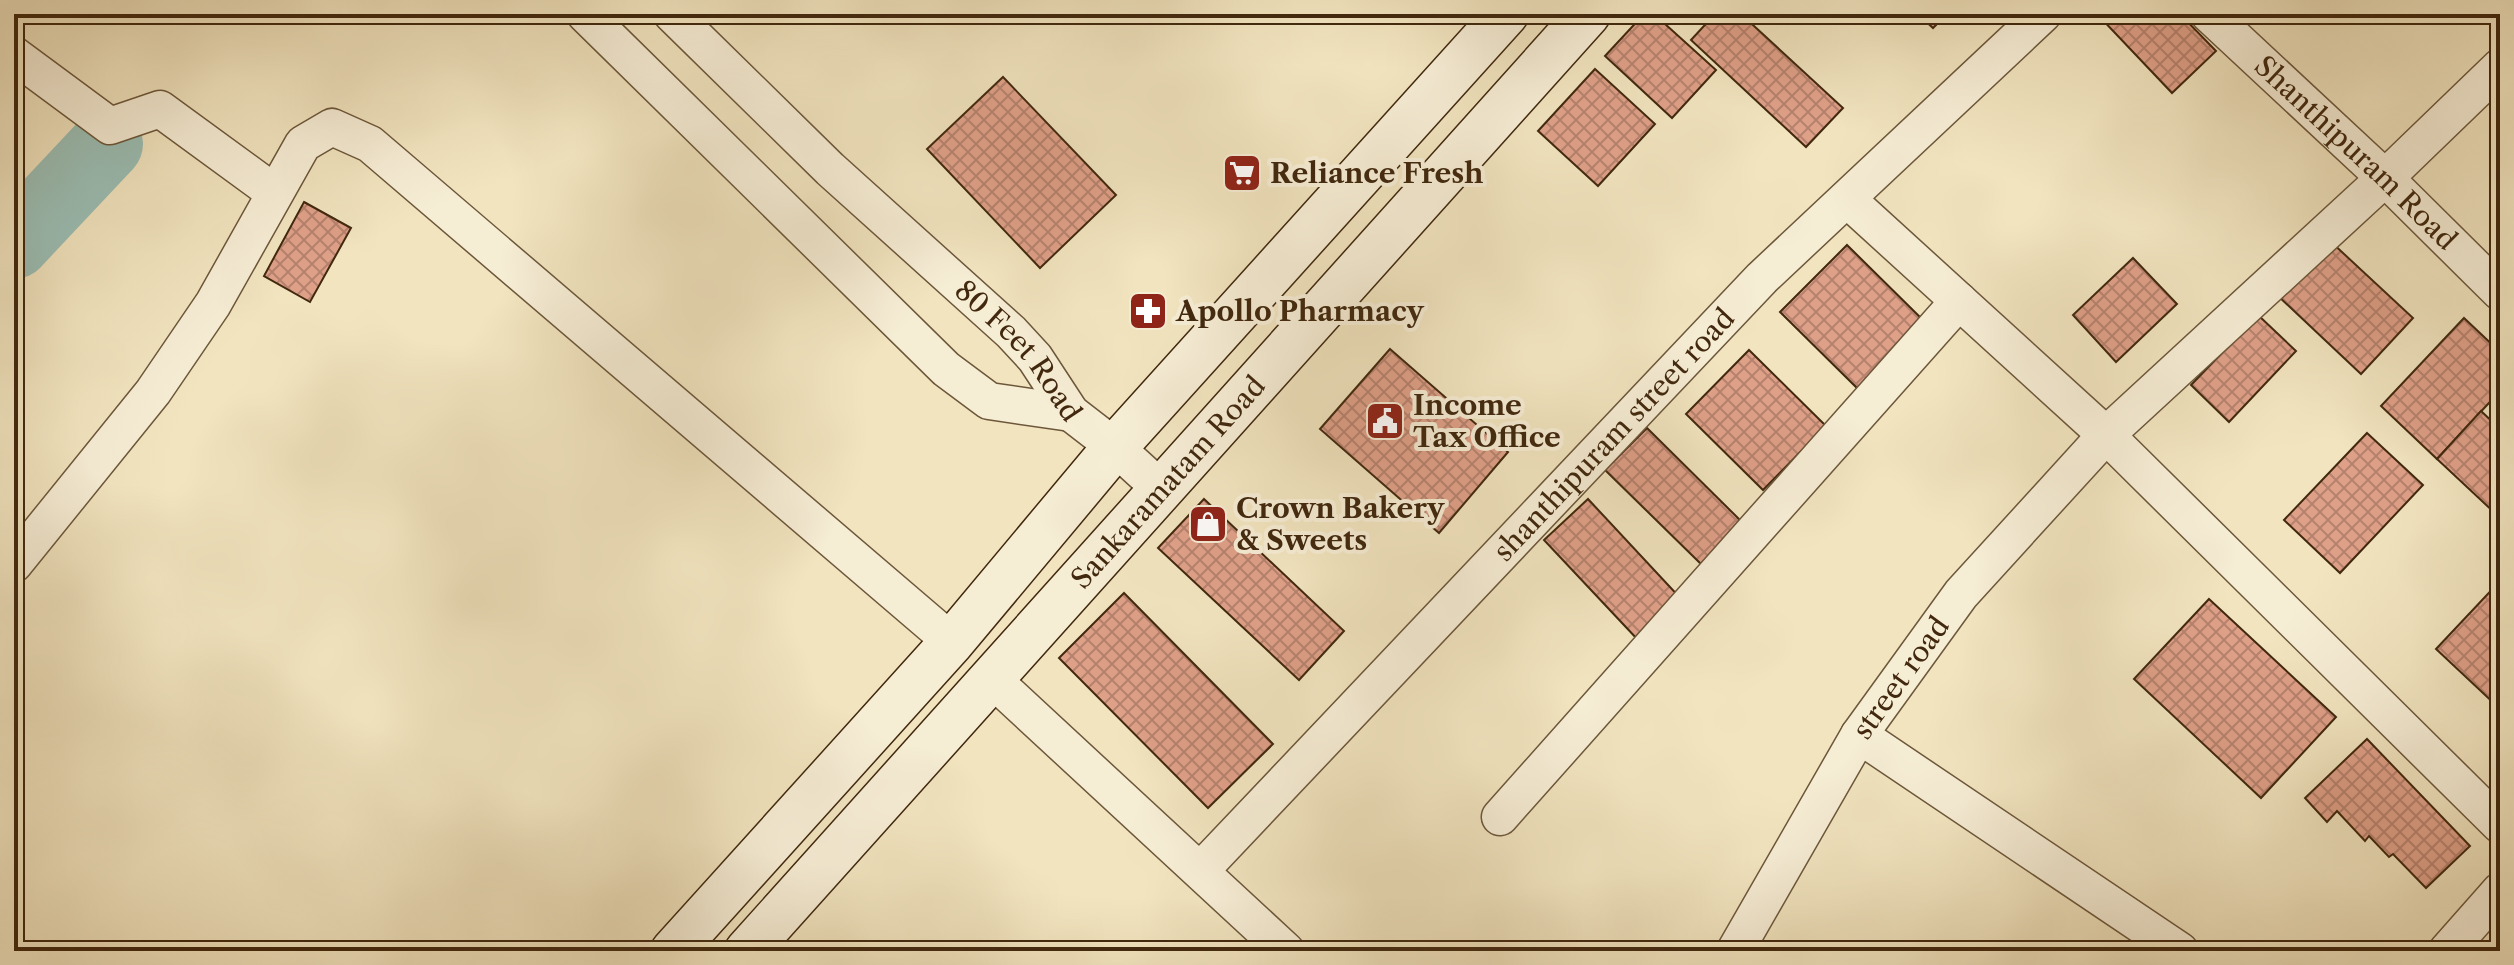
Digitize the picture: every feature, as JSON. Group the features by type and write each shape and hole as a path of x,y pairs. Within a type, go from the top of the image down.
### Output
{"main road":[{"name":"Sankaramatam Road","path":"673,951 952,642 1115,447 1506,14"},
{"name":"Sankaramatam Road","path":"747,951 1588,14"}],"street":[{"name":"80 Feet Road","path":"585,14 946,369 989,401 1071,413"},
{"name":"80 Feet Road","path":"672,14 830,169 1011,332 1035,358 1071,413"},
{"name":"shanthipuram street road","path":"1201,870 1762,278 2043,14"},
{"name":"Shanthipuram Road","path":"2209,14 2385,178 2500,292"},
{"path":"14,55 110,126 160,109 275,193"},
{"name":"street road","path":"1735,951 1859,735 1961,594 2106,435 2385,178 2500,67"},
{"path":"14,564 153,392 213,304 303,144 332,127 370,144 952,642"},
{"path":"1847,199 2106,435 2500,825"},
{"path":"1500,817 1959,301"},
{"path":"1071,413 1115,447 1161,489"},
{"path":"991,678 1286,951"},
{"path":"1859,735 2180,951"},
{"path":"2447,951 2500,891"}],"building":[{"path":"1644,14 1654,14 1716,70 1672,118 1605,56"},
{"path":"1715,14 1741,14 1843,108 1806,147 1691,40"},
{"path":"1918,14 1947,14 1933,28"},
{"path":"2097,14 2180,14 2216,51 2172,93"},
{"path":"1595,69 1655,124 1598,186 1538,131"},
{"path":"1003,77 1116,195 1040,268 927,149"},
{"path":"304,202 351,228 310,302 264,276"},
{"path":"2329,240 2413,318 2361,374 2277,295"},
{"path":"1847,245 1925,322 1858,389 1780,312"},
{"path":"2133,258 2177,304 2116,362 2073,315"},
{"path":"2258,315 2296,351 2229,422 2191,385"},
{"path":"2464,318 2500,352 2500,391 2437,459 2381,406"},
{"path":"1390,349 1508,452 1439,533 1320,429"},
{"path":"1749,350 1826,426 1763,490 1686,414"},
{"path":"2481,411 2500,429 2498,516 2437,459"},
{"path":"1647,428 1742,522 1701,564 1605,470"},
{"path":"2367,433 2423,485 2340,573 2284,520"},
{"path":"1204,499 1344,631 1299,680 1158,548"},
{"path":"1588,499 1683,601 1639,641 1544,540"},
{"path":"2500,581 2500,709 2436,649"},
{"path":"1124,593 1273,744 1208,808 1059,658"},
{"path":"2209,599 2336,717 2261,798 2134,679"},
{"path":"2367,739 2470,846 2426,888 2393,854 2389,857 2369,836 2365,841 2337,811 2327,822 2305,798"}],"waterway":[{"path":"14,243 107,144"}],"place":[{"name":"Reliance Fresh","path":"1242,173"},
{"name":"Apollo Pharmacy","path":"1148,311"},
{"name":"Income Tax Office","path":"1385,421"},
{"name":"Crown Bakery & Sweets","path":"1208,524"}]}
